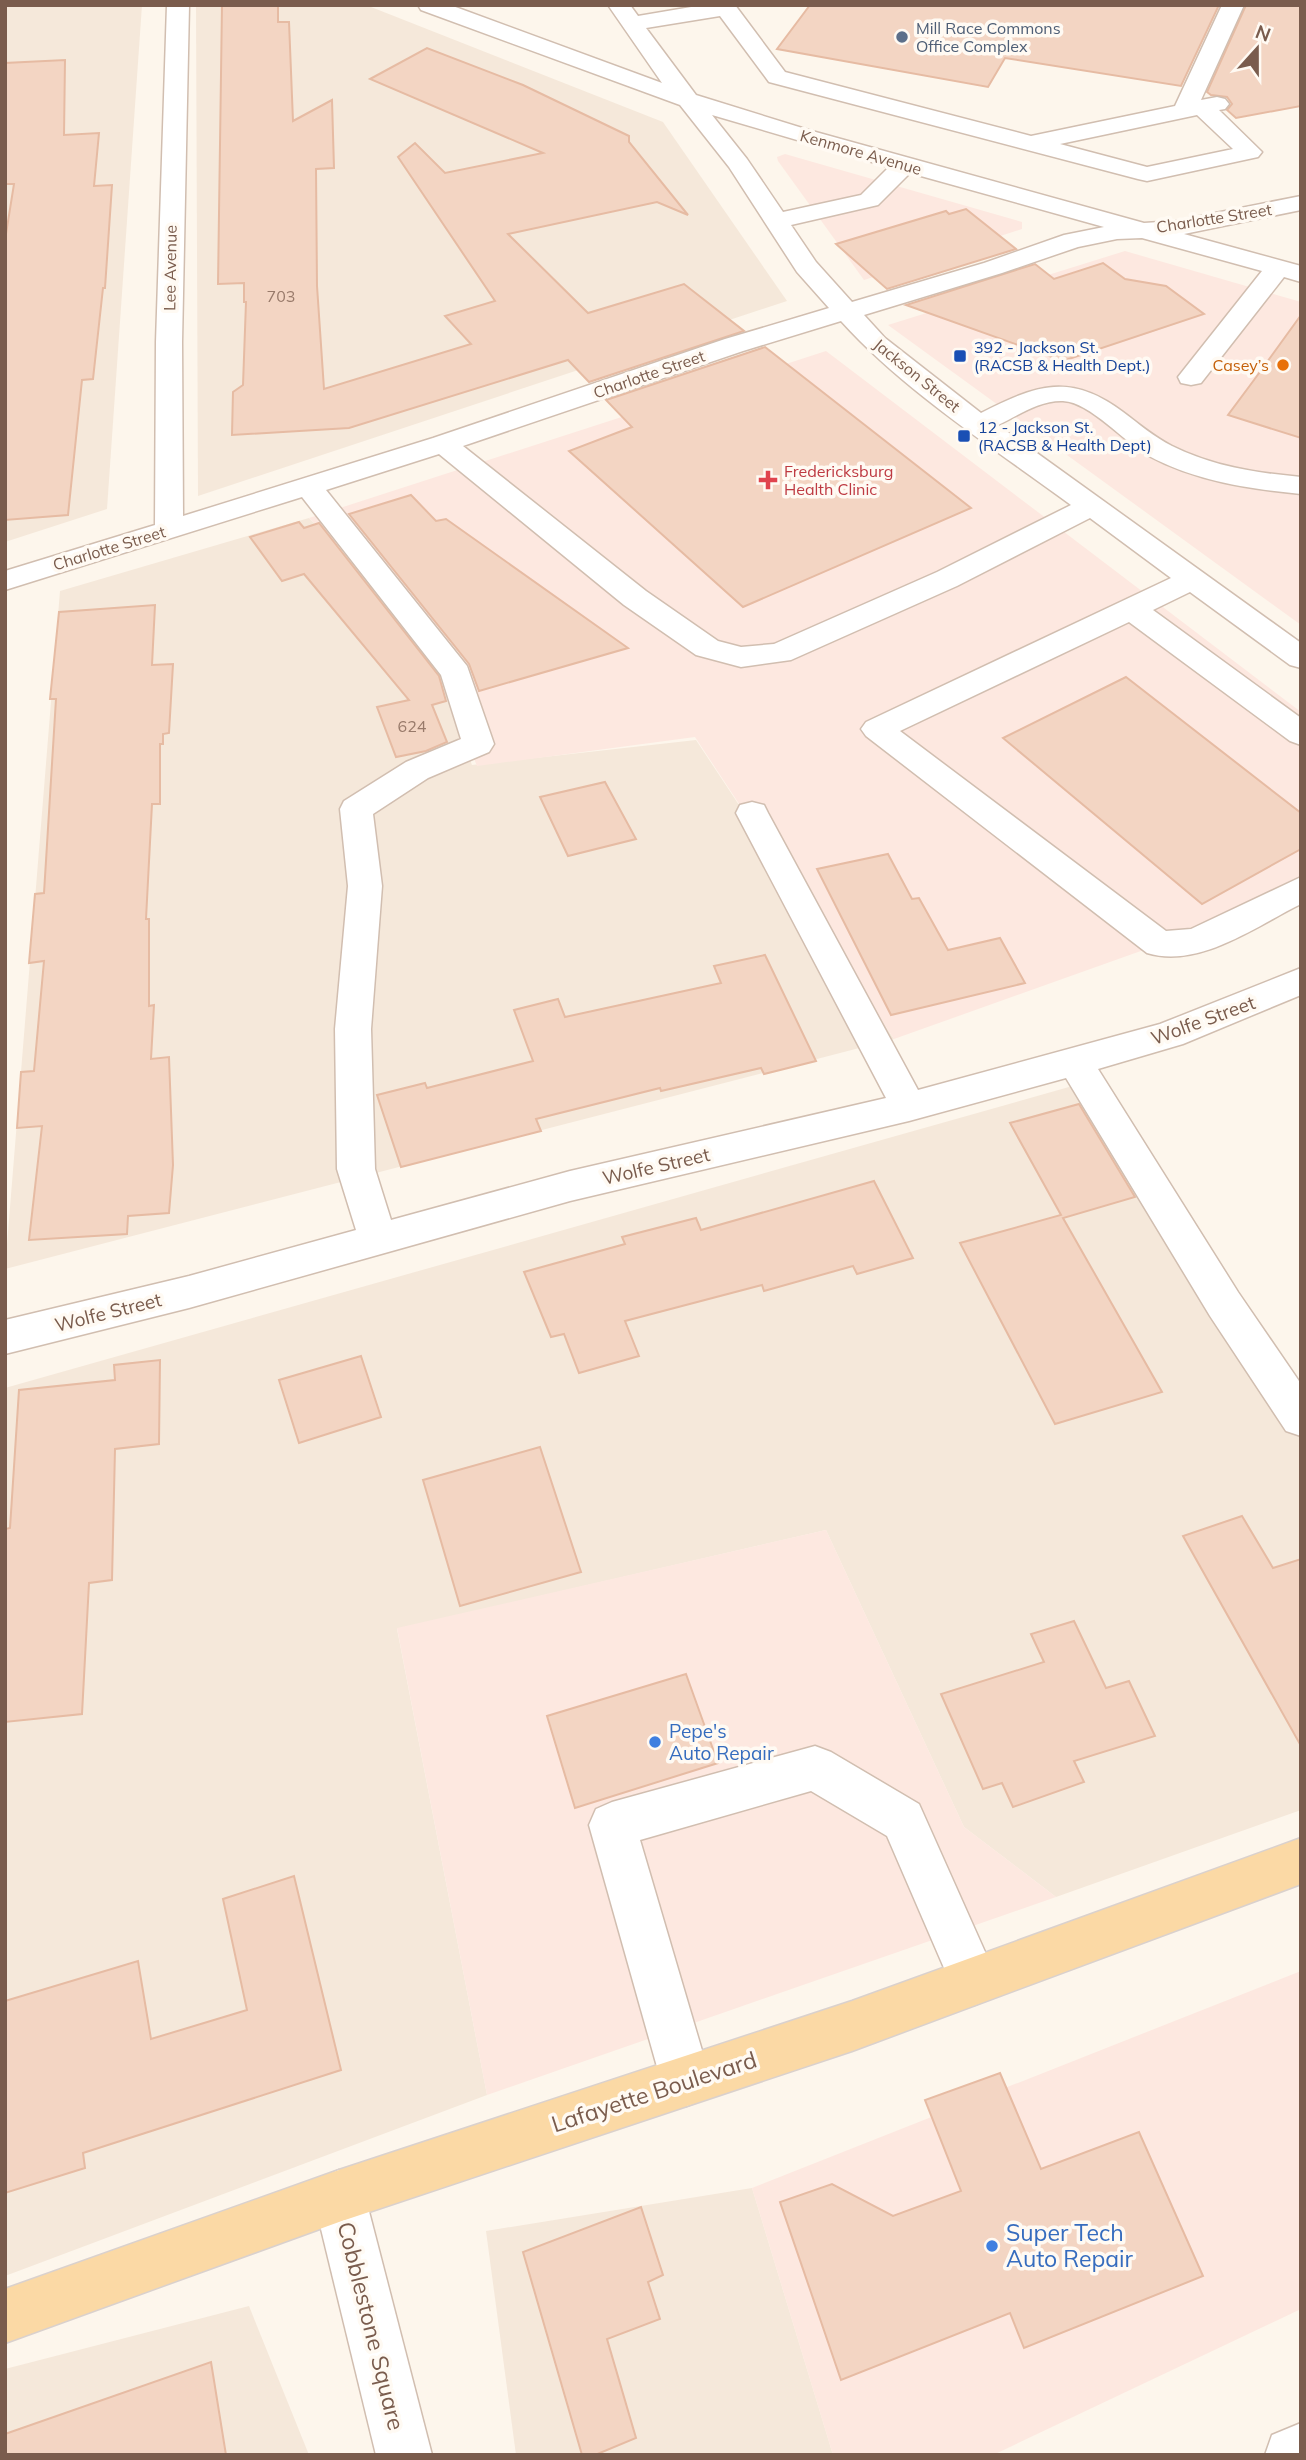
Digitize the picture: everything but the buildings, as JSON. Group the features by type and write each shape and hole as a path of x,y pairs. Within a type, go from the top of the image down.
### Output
{"main road":[{"name":"Lafayette Boulevard","path":"5,2316 339,2196 852,2026 1301,1861"}],"street":[{"name":"Lee Avenue","path":"169,530 169,328 178,5"},
{"name":"Kenmore Avenue","path":"429,5 688,100 1289,271"},
{"path":"1201,107 1233,5"},
{"path":"625,15 726,8 777,77 1147,174 1250,152 1201,107"},
{"name":"Jackson Street","path":"625,15 663,69 739,164 806,267 876,344 978,424 1301,658"},
{"path":"988,187 1016,150 1061,134 1201,107"},
{"path":"776,221 869,200 906,164"},
{"name":"Charlotte Street","path":"5,582 443,444 734,345 993,268 1073,240 1189,225 1301,203"},
{"path":"1191,377 1289,271"},
{"path":"978,424 1047,394 1066,393 1082,397 1158,451 1198,467 1244,479 1301,486"},
{"path":"443,444 635,598 707,648 741,657 780,653 947,579 1092,506"},
{"path":"308,486 456,673 478,744 417,770 356,809 366,886 353,1029 356,1169 378,1239"},
{"path":"1194,579 877,729 1159,944 1197,941 1301,888"},
{"path":"1131,609 1301,734"},
{"path":"752,813 909,1107"},
{"name":"Wolfe Street","path":"5,1337 189,1292 570,1186 909,1107 1075,1062 1170,1034 1301,981"},
{"path":"1075,1062 1224,1304 1301,1418"},
{"path":"686,2081 612,1825 815,1768 903,1820 974,1981"},
{"name":"Cobblestone Square","path":"339,2196 404,2455"},
{"path":"1292,2455 1301,2450"}],"shaded area":[{"path":"5,5 142,5 107,509 5,542"},
{"path":"196,5 366,5 663,122 787,301 198,496"},
{"path":"785,154 1022,222 1022,229 864,280 778,161 777,157"},
{"path":"1125,251 1301,302 1301,625 888,325"},
{"path":"826,351 1301,712 1301,894 894,1039 695,737 477,766 442,681 418,635 372,577 309,518"},
{"path":"309,518 359,568 439,675 472,765 696,740 894,1039 5,1269 60,591"},
{"path":"1076,1085 1301,1431 1301,1810 1056,1897 964,1827 826,1530 397,1629 487,2095 5,2276 5,1388"},
{"path":"826,1530 964,1827 1056,1897 487,2095 397,1628"},
{"path":"1301,1971 1301,2309 993,2455 833,2455 752,2188"},
{"path":"752,2188 833,2455 516,2455 486,2231"},
{"path":"249,2306 309,2455 5,2455 5,2369"}],"place":[{"name":"Mill Race Commons Office Complex","path":"902,37"},
{"name":"392 - Jackson St. (RACSB & Health Dept.)","path":"960,356"},
{"name":"Casey’s","path":"1283,365"},
{"name":"12 - Jackson St. (RACSB & Health Dept)","path":"964,436"},
{"name":"Fredericksburg Health Clinic","path":"768,480"},
{"name":"Pepe's Auto Repair","path":"655,1742"},
{"name":"Super Tech Auto Repair","path":"992,2246"}]}
